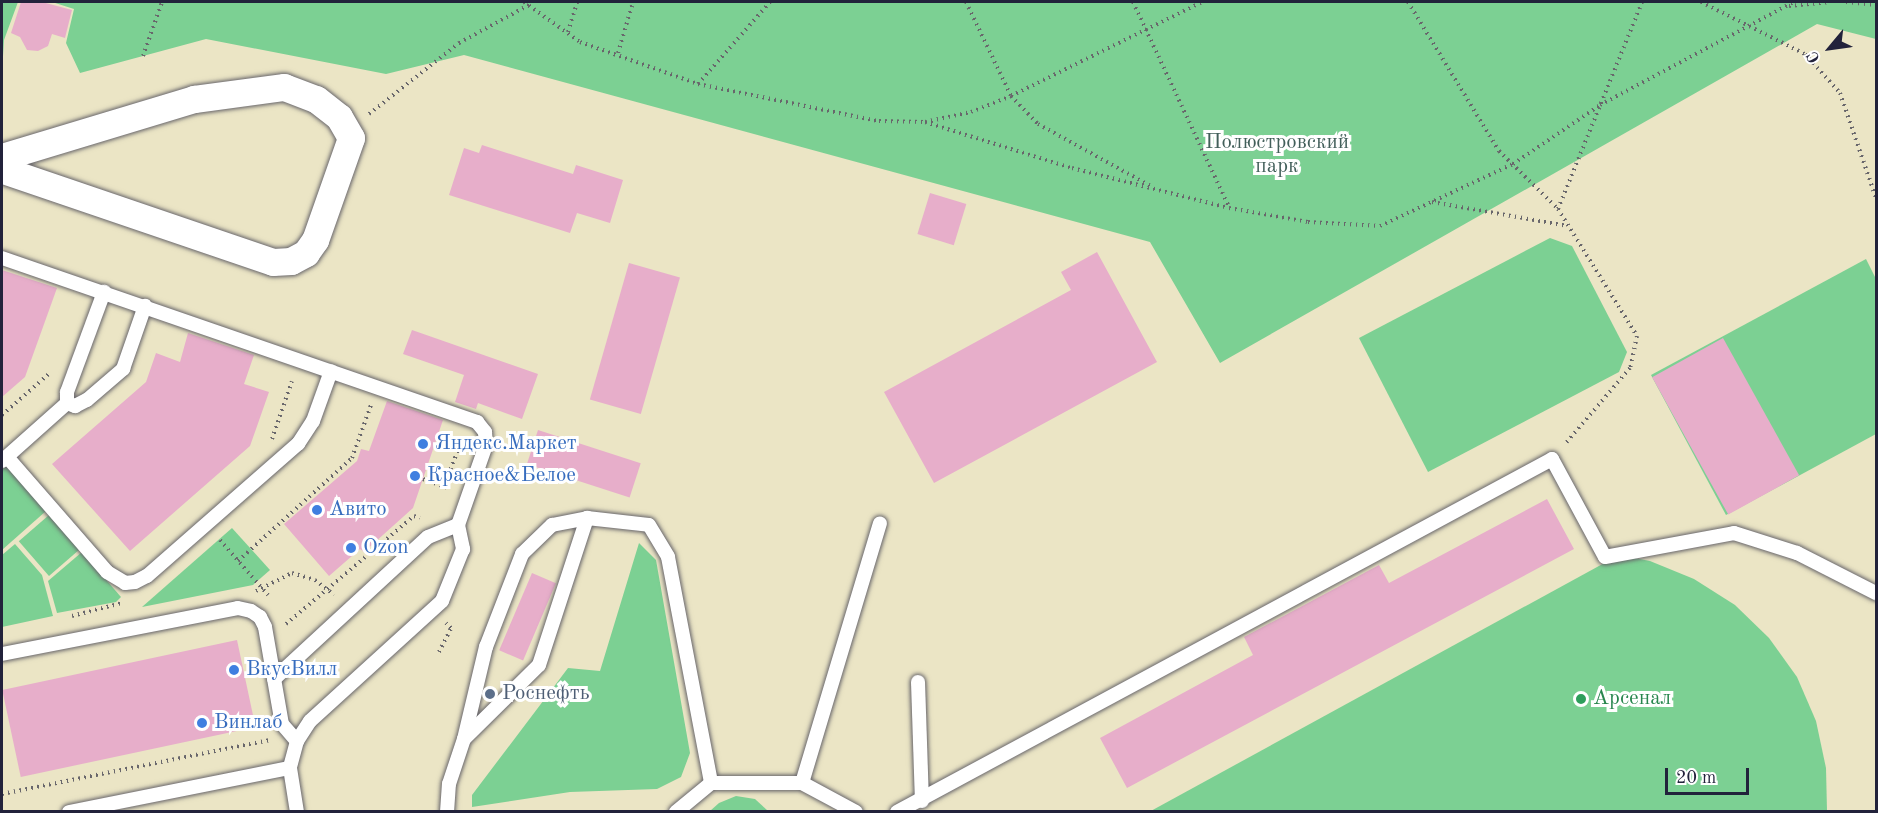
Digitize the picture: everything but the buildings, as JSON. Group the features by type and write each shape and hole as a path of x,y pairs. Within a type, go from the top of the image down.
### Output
{"street":[{"path":"2,157 194,99 284,87 316,99 339,117 349,130 351,138 315,240 306,253 291,261 273,261 2,170"}],"lane":[{"path":"2,258 469,419 482,426 486,445 458,525 463,549 442,602 323,709 297,741 290,768 297,812"},
{"path":"104,292 67,392 67,403 5,460 107,572 116,579 131,583 147,576 307,433 331,371"},
{"path":"67,403 75,406 87,400 123,369 145,306"},
{"path":"897,812 922,801 1552,459 1605,557 1734,533 1797,553 1876,593"},
{"path":"464,739 539,665 587,518"},
{"path":"447,812 449,784 464,739 486,647 522,554 552,525 587,518 649,525 668,556 711,783"},
{"path":"802,783 880,523"},
{"path":"274,678 434,535 458,525"},
{"path":"2,654 238,608 260,617 267,640 282,724 297,741"},
{"path":"918,682 922,801"},
{"path":"69,812 290,768"},
{"path":"676,812 711,783 802,783 856,812"}],"path":[{"path":"143,56 162,2"},
{"path":"524,2 580,42 618,53 698,84 868,119 925,122 1072,168 1229,208 1308,222 1380,226 1513,164 1600,105 1794,2"},
{"path":"568,32 577,2"},
{"path":"618,53 633,2"},
{"path":"698,84 770,2"},
{"path":"966,2 1011,96 1038,124 1157,189"},
{"path":"1133,2 1229,208"},
{"path":"925,122 970,112 1011,96 1145,28 1202,2"},
{"path":"1408,2 1499,151 1558,209 1637,336 1630,368 1552,459"},
{"path":"1558,209 1642,2"},
{"path":"1701,2 1753,25 1805,54 1840,93 1876,198"},
{"path":"1786,6 1830,2"},
{"path":"1845,2 1876,5"},
{"path":"349,130 459,43 529,5"},
{"path":"1431,202 1568,226"},
{"path":"270,445 300,360"},
{"path":"2,415 51,372 55,361"},
{"path":"238,561 352,458 377,387"},
{"path":"444,486 469,419"},
{"path":"423,479 451,489 434,535"},
{"path":"206,524 276,604"},
{"path":"267,640 354,564"},
{"path":"66,618 117,608 138,590 131,583"},
{"path":"283,612 290,620"},
{"path":"2,794 270,740 297,741"}],"green space":[{"path":"2,2 18,2 4,40 2,73"},
{"name":"Полюстровский парк","path":"52,2 1876,2 1876,39 1817,24 1220,363 1150,242 464,55 386,74 206,39 80,73 66,43 74,9"},
{"path":"1550,238 1572,246 1627,352 1619,372 1428,472 1359,338"},
{"path":"1866,259 1876,279 1876,434 1726,515 1651,375"},
{"path":"6,466 46,511 2,550 2,470"},
{"path":"49,515 79,550 49,576 19,541"},
{"path":"232,528 270,570 253,585 142,607"},
{"path":"639,543 656,560 690,753 681,777 657,789 570,792 472,807 472,795 568,668 600,671"},
{"path":"15,544 42,575 53,616 2,627 2,555"},
{"path":"82,552 121,597 116,602 57,613 48,581"},
{"name":"Арсенал","path":"1619,555 1650,561 1694,579 1735,605 1769,638 1797,677 1816,721 1826,768 1827,811 1149,812"},
{"path":"736,796 755,799 768,811 710,811 719,803"}],"place":[{"name":"Яндекс.Маркет","path":"423,444"},
{"name":"Красное&Белое","path":"415,476"},
{"name":"Авито","path":"317,510"},
{"name":"Ozon","path":"351,548"},
{"name":"ВкусВилл","path":"234,670"},
{"name":"Роснефть","path":"490,694"},
{"name":"Арсенал","path":"1581,699"},
{"name":"Винлаб","path":"202,723"}]}
